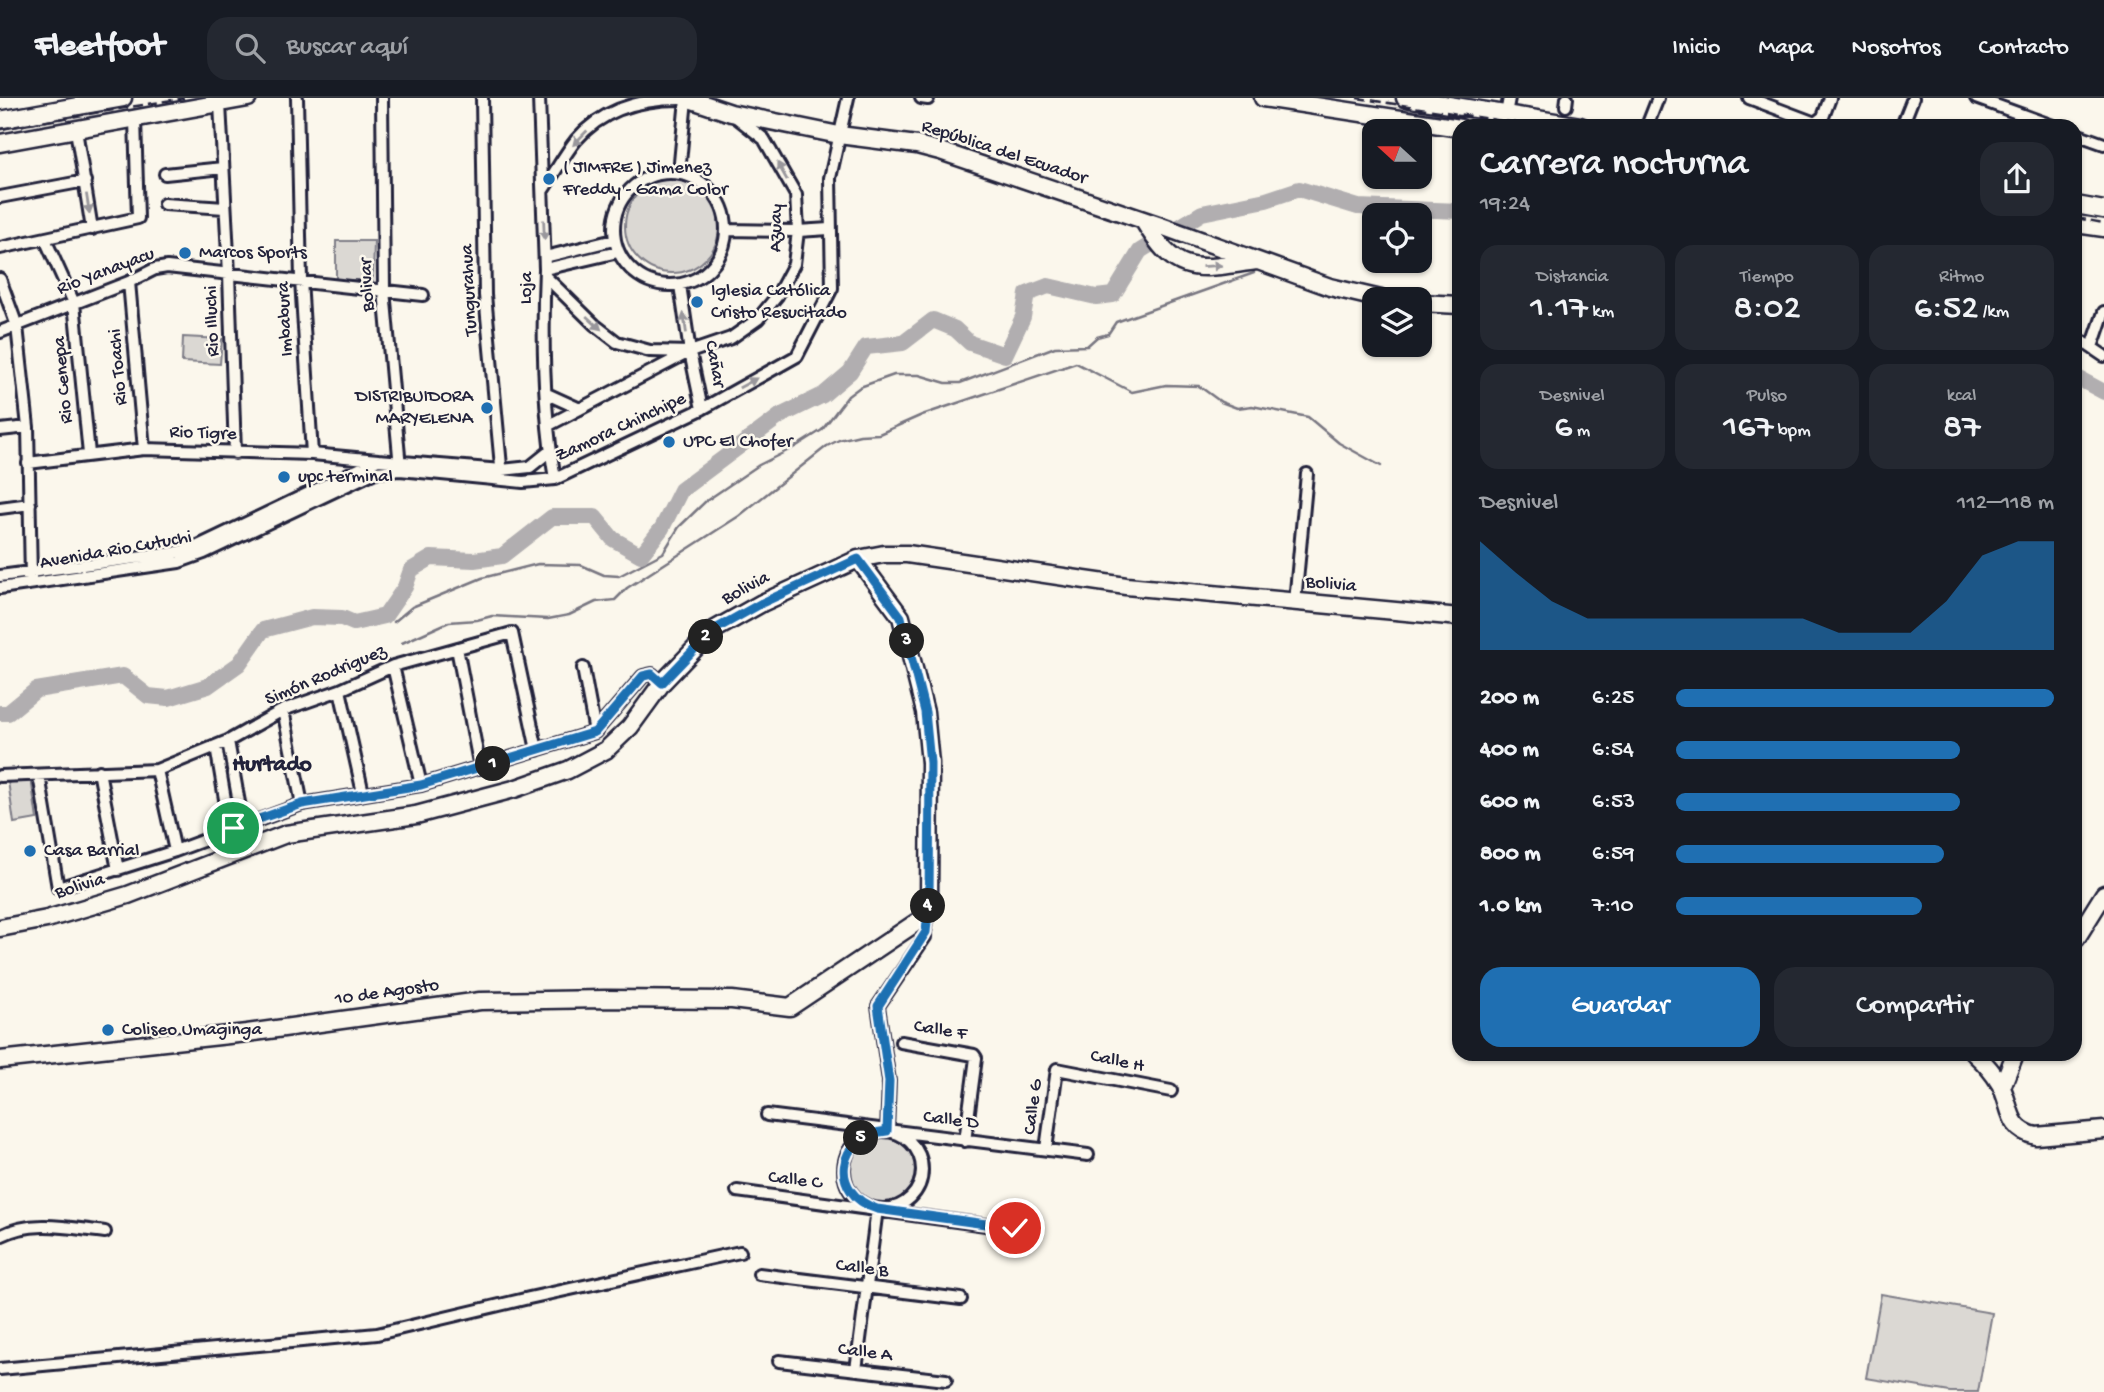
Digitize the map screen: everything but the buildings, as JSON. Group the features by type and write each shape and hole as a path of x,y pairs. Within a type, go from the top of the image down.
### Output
{"street":[{"path":"0,120 123,98"},
{"path":"0,143 248,98"},
{"name":"Imbabura","path":"297,98 301,281 312,454"},
{"name":"Bolivar","path":"383,98 384,290 400,465"},
{"name":"Tungurahua","path":"482,98 485,295 502,475"},
{"name":"Loja","path":"539,98 547,394 550,451 555,479"},
{"path":"543,190 577,139 604,116 657,98 686,99 679,173"},
{"name":"Zamora Chinchipe","path":"555,479 702,409 800,354 832,287 829,229 831,178 848,98"},
{"path":"1263,98 1452,127"},
{"path":"1405,98 1507,106 1555,119"},
{"path":"1650,119 1658,98"},
{"path":"1749,98 1804,119"},
{"path":"1820,119 1830,98"},
{"path":"1905,119 1913,98"},
{"path":"1976,98 2034,119"},
{"name":"República del Ecuador","path":"686,99 731,113 839,135 917,145 940,151 1143,220 1159,233 1170,257 1181,264 1217,266 1257,261"},
{"name":"Rio Illuchi","path":"220,104 236,453"},
{"name":"Azuay","path":"545,273 595,325 617,342 650,351 690,352 731,338 758,319 777,296 794,264 798,231 796,195 764,139 731,113"},
{"path":"0,248 138,218 135,119"},
{"path":"75,130 92,229"},
{"path":"2082,136 2104,144"},
{"path":"165,174 223,168"},
{"path":"679,173 698,179 713,192 723,210 727,230 723,249 713,266 698,278 680,285 659,285 639,277 624,263 616,246 615,213 629,190 652,175 679,173"},
{"path":"0,197 85,181"},
{"path":"164,204 225,208"},
{"path":"2082,206 2104,209"},
{"path":"2082,225 2104,228"},
{"path":"727,230 829,229"},
{"name":"República del Ecuador","path":"1159,233 1196,238 1329,287 1362,295"},
{"name":"Rio Cenepa","path":"45,239 74,303 89,454"},
{"path":"545,257 616,246"},
{"path":"545,273 616,246"},
{"name":"Rio Yanayacu","path":"0,332 129,282 155,269 167,267 423,295"},
{"path":"0,279 17,326 28,427 31,579"},
{"name":"Rio Toachi","path":"129,282 144,449"},
{"name":"Cañar","path":"680,285 702,409"},
{"path":"1432,304 1452,305"},
{"path":"2092,347 2104,312"},
{"path":"2082,341 2104,356"},
{"path":"549,425 690,352"},
{"path":"547,394 580,409"},
{"path":"0,430 28,427"},
{"name":"Rio Tigre","path":"28,463 144,449 312,454 378,460"},
{"name":"Avenida Rio Cutuchi","path":"502,475 530,467 550,451"},
{"name":"Avenida Rio Cutuchi","path":"0,588 31,579 196,547 378,460 400,465 502,475 523,482 555,479"},
{"name":"Avenida Rio Cutuchi","path":"0,576 31,579 179,562 204,553 375,472 400,465"},
{"path":"1295,603 1307,474"},
{"path":"0,508 30,504"},
{"name":"Bolivia","path":"0,928 47,919 128,895 286,834 416,815 514,789 568,771 606,750 630,727 662,683 712,631 762,603 858,559 884,554 907,554 1126,586 1452,616"},
{"path":"858,559 898,612 925,712 930,763 929,901 925,937 878,1006 889,1081 887,1131"},
{"name":"Simón Rodriguez","path":"0,776 157,770 228,741 283,710 340,690 393,666 512,633 537,750"},
{"path":"457,648 480,768"},
{"path":"393,666 421,785"},
{"path":"583,668 595,732"},
{"path":"39,775 58,888 175,851 302,804 421,785 595,732 643,676 652,674 662,683"},
{"path":"340,690 363,793"},
{"path":"283,710 302,804"},
{"path":"228,741 243,825"},
{"path":"216,746 230,830"},
{"path":"157,770 175,851"},
{"path":"99,771 118,870"},
{"path":"222,783 235,780"},
{"path":"2082,929 2104,894"},
{"name":"10 de Agosto","path":"0,1060 247,1033 480,1001 732,1000 781,1008 797,1004 857,960 926,916"},
{"name":"Calle F","path":"901,1042 974,1055 976,1058 965,1141"},
{"path":"1982,1061 2002,1087 2008,1111 2025,1134 2036,1136 2104,1130"},
{"path":"2002,1087 2012,1061"},
{"name":"Calle H","path":"1057,1069 1171,1091"},
{"name":"Calle G","path":"1046,1149 1057,1069"},
{"name":"Calle D","path":"767,1115 1088,1155"},
{"path":"887,1131 907,1140 915,1148 920,1158 920,1180 916,1191 899,1206 877,1209 858,1200 850,1192 844,1171 845,1160 856,1141 866,1135 887,1131"},
{"name":"Calle C","path":"737,1191 1015,1228"},
{"path":"856,1370 877,1209"},
{"path":"0,1236 16,1227 38,1225 105,1232"},
{"path":"0,1369 377,1334 740,1252"},
{"name":"Calle B","path":"759,1274 961,1299"},
{"name":"Calle A","path":"779,1361 946,1380"}],"shaded area":[{"path":"672,179 690,183 705,193 715,208 719,226 715,244 705,259 690,269 672,273 654,269 639,259 629,244 625,226 629,208 639,193 654,183"},
{"path":"336,241 374,241 373,280 336,280"},
{"path":"183,337 222,339 220,364 182,362"},
{"path":"31,778 37,819 14,823 8,781"},
{"path":"882,1137 905,1147 915,1170 905,1193 882,1203 859,1193 849,1170 859,1147"},
{"path":"1881,1294 1992,1313 1978,1392 1950,1392 1866,1378"}],"waterway":[{"path":"0,713 8,713 36,690 123,676 148,696 168,698 208,686 239,664 263,630 312,617 342,618 354,623 385,616 405,587 411,570 431,558 474,560 502,556 552,517 595,517 613,539 641,555 662,528 681,490 780,416 823,395 850,372 866,347 903,343 933,320 955,329 970,343 1005,355 1023,317 1027,294 1048,286 1096,297 1113,295 1140,251 1202,213 1266,200 1299,189 1358,207 1452,211"},
{"path":"394,622 412,607 482,578 538,564 581,565 604,575 619,576 663,553 679,527 706,501 759,465 822,430 848,396 860,387 894,375 919,375 946,383 960,383 1055,347 1087,346 1097,337 1108,334 1116,322 1254,273"},
{"path":"402,643 449,622 492,616 548,619 569,615 596,602 615,600 627,588 739,516 827,446 860,435 879,434 922,415 1076,363 1132,392 1166,385 1199,386 1221,402 1237,408 1252,406 1308,417 1339,443 1381,466"},
{"path":"2082,380 2104,392"}],"railway":[{"path":"0,129 184,98"},
{"path":"1357,98 1490,119"},
{"path":"2082,219 2104,223"}],"place":[{"name":"( JIMFRE ) Jimenez Freddy - Gama Color","path":"549,179"},
{"name":"Marcos Sports","path":"185,253"},
{"name":"Iglesia Católica Cristo Resucitado","path":"697,302"},
{"name":"DISTRIBUIDORA MARYELENA","path":"487,408"},
{"name":"UPC El Chofer","path":"669,442"},
{"name":"upc terminal","path":"284,477"},
{"name":"Casa Barrial","path":"30,851"},
{"name":"Coliseo Umaginga","path":"108,1030"}],"district":[{"name":"Hurtado","path":"272,765"}],"route":[{"path":"233,828 302,804 421,785 595,732 643,676 652,674 662,683 712,631 762,603 858,559 901,617 925,712 930,763 929,901 925,937 878,1006 889,1081 887,1131 866,1135 856,1141 845,1160 846,1182 850,1192 858,1200 877,1209 1015,1228"}]}
